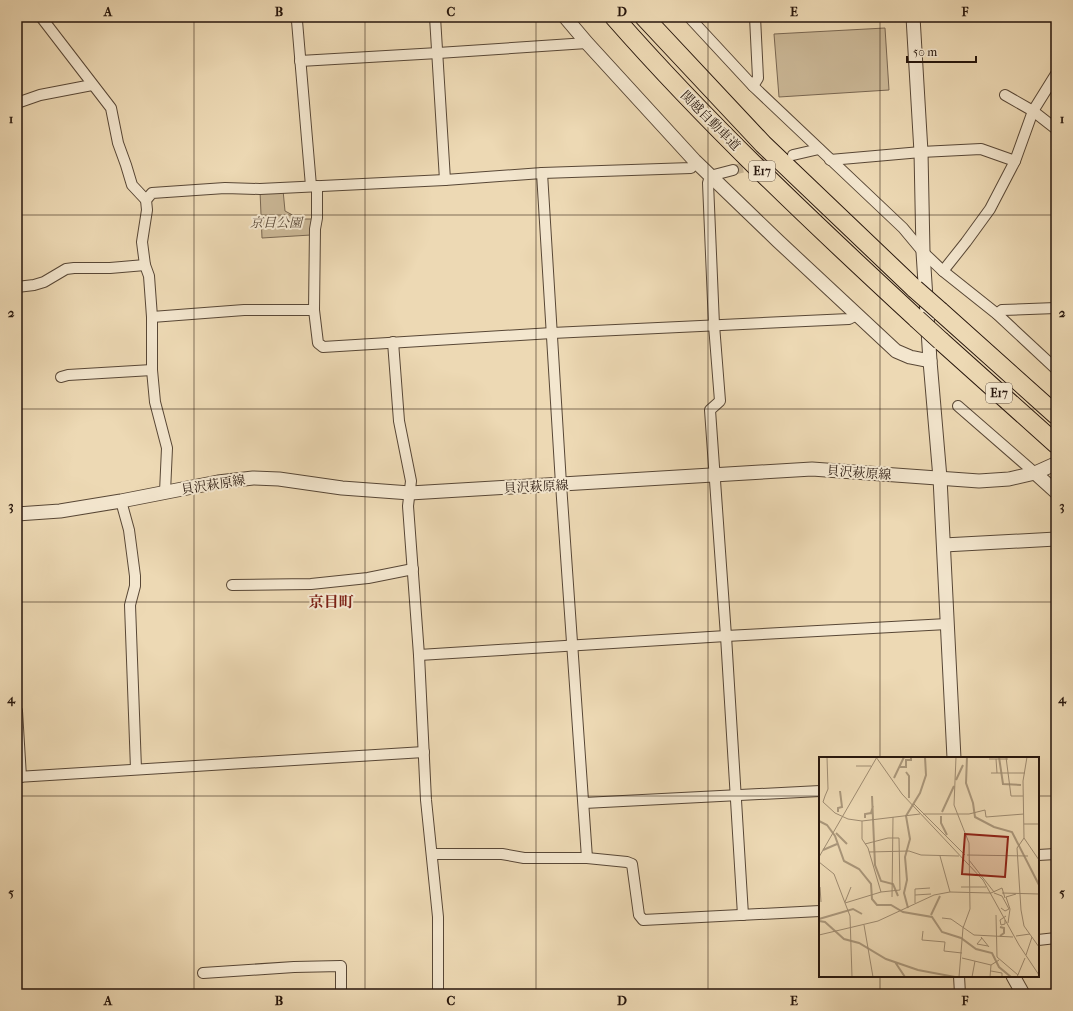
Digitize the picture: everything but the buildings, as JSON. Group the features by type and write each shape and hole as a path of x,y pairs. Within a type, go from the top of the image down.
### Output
{"highway":[{"name":"関越自動車道","path":"614,17 661,71 825,234 1056,444"},
{"name":"関越自動車道","path":"644,17 763,144 915,289 1056,415"}],"street":[{"path":"41,17 111,108 118,143 132,185 146,200 147,210 142,242 145,265 149,276 152,317 152,370 155,402 167,448 165,492"},
{"path":"294,17 297,21 317,218 315,229 314,310 318,343 323,347 552,333 849,319 857,315"},
{"path":"435,17 445,180"},
{"path":"565,17 695,161 857,315 896,351 910,357 930,361"},
{"path":"689,17 753,86 903,228 922,252 943,271 997,314 1056,369"},
{"path":"753,86 758,78 755,17"},
{"path":"913,17 921,152 922,252 940,478 954,757"},
{"path":"300,61 438,54 587,43"},
{"path":"943,271 990,209 1015,161 1033,111 1056,74"},
{"path":"17,103 40,95 92,85"},
{"path":"1005,95 1033,111 1056,129"},
{"path":"793,155 819,149"},
{"path":"830,160 921,152 982,149 1015,161"},
{"path":"146,200 152,193 165,192 225,188 260,189 542,174 690,168 695,161"},
{"path":"710,176 733,170"},
{"path":"542,174 561,484 587,858"},
{"path":"710,176 708,183 714,325 720,400 710,410 726,636 742,915"},
{"path":"17,287 44,282 66,269 110,268 145,265"},
{"path":"997,314 1002,310 1056,308"},
{"path":"152,317 244,310 314,310"},
{"path":"393,342 399,421 411,481 408,506 419,655 426,800 438,917 438,994"},
{"path":"61,377 68,375 152,370"},
{"path":"958,406 1056,492"},
{"name":"貝沢萩原線","path":"17,514 60,511 218,482 253,478 279,479 342,488 410,493 812,469 979,481 1009,479 1035,473 1055,464"},
{"path":"121,501 129,530 135,576 135,586 130,605 136,769"},
{"path":"944,545 1056,539"},
{"path":"232,585 311,584 368,578 413,569"},
{"path":"419,655 947,624"},
{"path":"17,712 19,777 424,752"},
{"path":"584,803 819,791"},
{"path":"432,854 502,854 524,858 587,858 627,862 632,864 638,915 643,920 819,911"},
{"path":"1039,855 1056,854"},
{"path":"1039,940 1056,938"},
{"path":"203,973 294,967 341,966 341,994"},
{"path":"959,977 960,994"},
{"path":"1014,977 1023,994"}],"green space":[{"path":"885,28 889,90 779,97 774,34"},
{"name":"京目公園","path":"283,190 285,211 300,219 312,219 311,235 262,238 260,191"}],"tunnel":[{"path":"733,170 781,158"}],"district":[{"name":"京目町","path":"331,602"}]}
